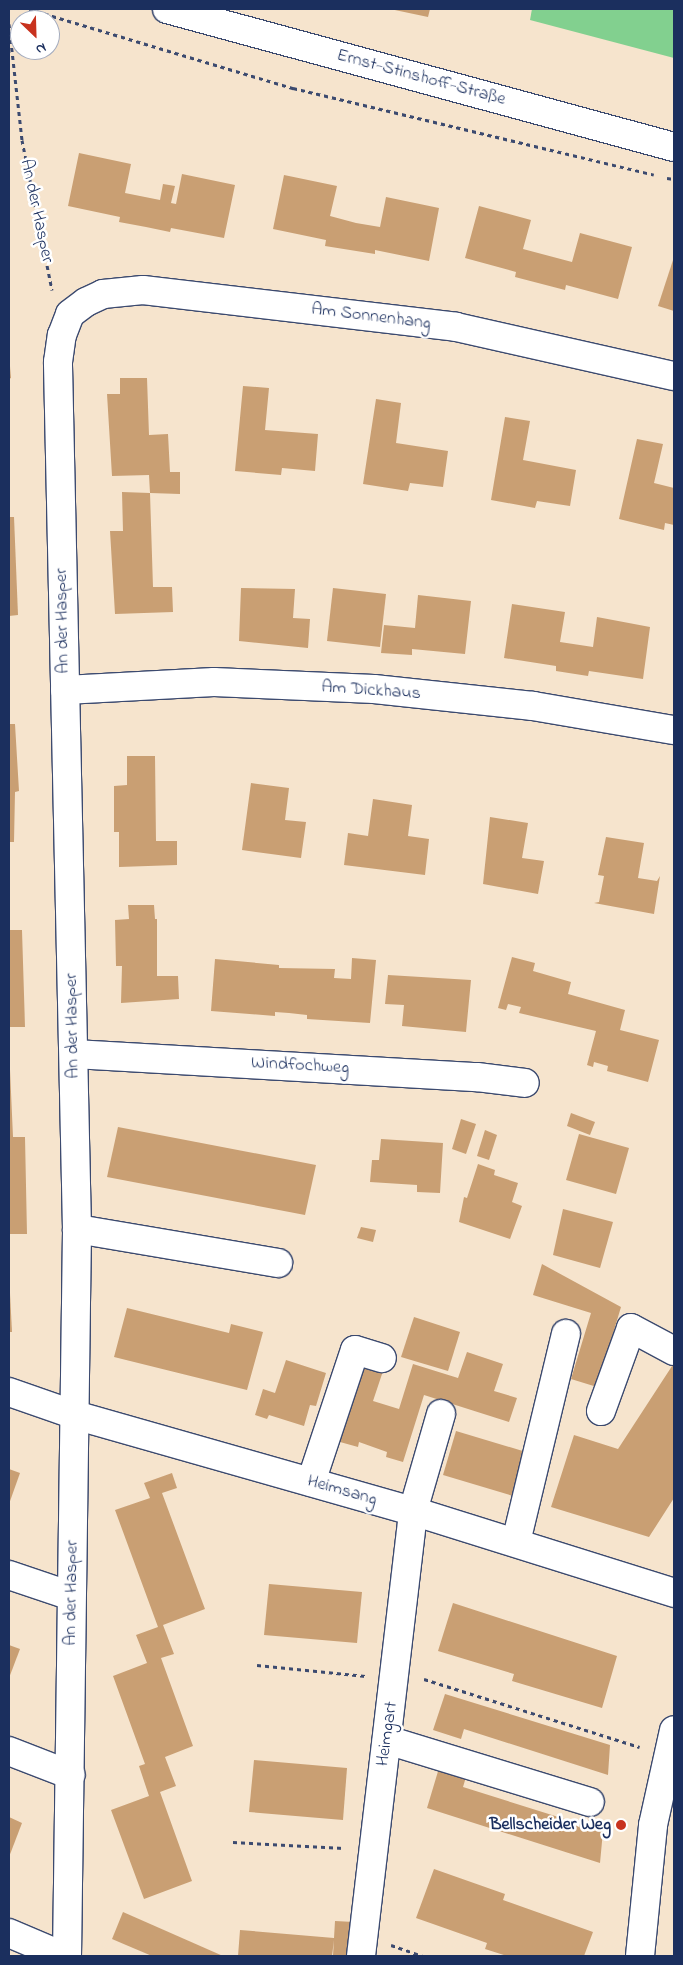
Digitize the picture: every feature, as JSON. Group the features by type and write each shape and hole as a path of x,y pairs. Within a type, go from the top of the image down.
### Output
{"street":[{"name":"Ernst-Stinshoff-Straße","path":"167,9 674,147"},
{"name":"Am Sonnenhang","path":"70,314 103,294 143,290 456,327 674,376"},
{"name":"An der Hasper","path":"67,1956 71,1775 71,1596 77,1230 58,362 62,335 70,314"},
{"name":"Am Dickhaus","path":"65,690 214,682 374,689 533,706 674,730"},
{"name":"Windfochweg","path":"74,1054 476,1077 526,1083"},
{"path":"77,1230 278,1263"},
{"path":"601,1411 632,1328 674,1351"},
{"path":"516,1542 566,1334"},
{"path":"311,1482 355,1350 382,1358"},
{"name":"Heimsang","path":"9,1392 75,1415 516,1542 674,1593"},
{"name":"Heimgart","path":"360,1956 372,1850 396,1676 413,1511 441,1414"},
{"path":"9,1575 71,1596"},
{"path":"640,1956 653,1825 674,1730"},
{"path":"387,1740 590,1802"},
{"path":"9,1751 71,1775"},
{"path":"9,1933 63,1956"}],"path":[{"path":"29,9 293,88 674,179"},
{"name":"An der Hasper","path":"9,24 22,140 53,292 70,314"},
{"path":"258,1665 428,1680 641,1747 668,1759"},
{"path":"233,1842 372,1850"}],"green space":[{"path":"532,9 674,9 674,58 530,20"}],"building":[{"path":"390,9 430,9 428,17"},
{"path":"79,153 131,164 125,193 160,200 163,184 175,186 171,203 176,204 182,174 235,185 224,238 171,228 170,232 119,222 120,217 68,206"},
{"path":"284,175 337,186 330,216 356,223 380,227 386,197 439,208 429,261 375,250 375,254 325,246 326,240 273,229"},
{"path":"479,206 531,220 523,249 572,262 580,233 632,247 618,299 566,285 565,290 515,277 516,272 465,258"},
{"path":"674,257 674,311 658,306"},
{"path":"9,355 11,378 9,379"},
{"path":"120,378 147,378 149,435 168,434 170,472 180,472 180,494 150,493 149,475 112,476 107,394 120,394"},
{"path":"243,386 269,388 265,430 318,434 315,471 282,468 281,475 235,471"},
{"path":"376,399 401,403 396,443 448,451 443,487 410,483 408,491 363,484"},
{"path":"505,417 530,421 523,460 576,470 570,506 537,501 535,508 491,500"},
{"path":"637,439 663,444 654,483 674,488 674,525 665,523 664,530 619,519"},
{"path":"122,492 150,493 153,587 172,587 173,612 115,614 110,531 123,531"},
{"path":"9,517 14,517 18,615 9,616"},
{"path":"241,588 295,589 293,618 310,619 308,648 239,641"},
{"path":"333,588 386,594 380,647 327,641"},
{"path":"418,595 471,601 465,654 412,649 412,655 381,653 384,625 415,628"},
{"path":"512,604 565,612 560,642 593,647 597,617 650,627 643,679 589,671 588,676 556,671 556,666 504,658"},
{"path":"9,724 15,724 19,791 15,792 14,842 9,842"},
{"path":"127,756 155,756 156,841 177,841 177,865 119,867 119,832 114,832 114,786 127,785"},
{"path":"251,783 289,788 285,820 306,822 301,858 242,850"},
{"path":"373,799 412,805 408,836 429,839 425,875 344,865 348,833 368,836"},
{"path":"490,817 528,823 522,858 544,861 538,894 483,884"},
{"path":"606,837 644,843 638,878 657,881 660,876 654,914 594,903 599,902 604,876 598,875"},
{"path":"128,905 154,905 155,919 157,919 157,976 178,976 179,999 121,1003 122,966 116,966 115,920 129,919"},
{"path":"9,930 22,930 25,1027 9,1027"},
{"path":"512,957 535,963 533,971 571,982 568,994 625,1010 620,1030 659,1040 648,1082 607,1071 608,1066 594,1062 593,1067 587,1065 596,1031 519,1013 521,1007 508,1004 506,1010 498,1008"},
{"path":"352,958 376,960 370,1023 307,1019 307,1015 289,1013 275,1012 275,1016 211,1011 215,959 279,965 279,968 335,969 334,978 351,979"},
{"path":"388,975 471,980 466,1032 402,1026 404,1005 385,1004"},
{"path":"9,1047 13,1137 25,1137 27,1234 9,1234"},
{"path":"571,1113 595,1122 590,1135 567,1126"},
{"path":"461,1119 476,1124 466,1154 452,1149"},
{"path":"118,1127 316,1165 305,1215 107,1177"},
{"path":"485,1130 497,1135 489,1160 477,1156"},
{"path":"579,1134 629,1148 616,1194 566,1180"},
{"path":"381,1139 443,1143 440,1193 417,1192 417,1185 370,1182 372,1160 379,1160"},
{"path":"478,1164 495,1170 494,1175 518,1183 512,1202 522,1206 510,1239 459,1222 464,1197 467,1198"},
{"path":"563,1209 613,1222 600,1268 553,1255"},
{"path":"361,1227 376,1230 373,1242 357,1238"},
{"path":"542,1264 621,1307 597,1387 571,1379 591,1313 533,1295"},
{"path":"9,1274 12,1332 9,1332"},
{"path":"127,1308 229,1333 231,1324 263,1332 247,1390 114,1357"},
{"path":"414,1317 460,1332 448,1371 401,1357"},
{"path":"467,1352 503,1364 494,1391 517,1398 509,1422 424,1395 403,1462 386,1457 387,1452 359,1442 358,1447 340,1442 364,1366 383,1371 373,1401 399,1409 413,1364 458,1378"},
{"path":"286,1360 326,1373 316,1406 310,1405 304,1426 269,1415 267,1419 255,1415 263,1389 275,1393"},
{"path":"674,1363 674,1498 649,1537 551,1507 574,1435 618,1449"},
{"path":"456,1431 526,1452 513,1496 443,1475"},
{"path":"9,1469 20,1473 9,1504"},
{"path":"172,1473 177,1488 162,1493 205,1609 163,1625 174,1654 161,1658 193,1746 165,1757 176,1786 160,1792 192,1881 144,1899 111,1810 149,1796 139,1766 145,1764 113,1676 147,1663 136,1635 158,1627 115,1510 150,1498 144,1483"},
{"path":"269,1584 362,1592 357,1643 264,1635"},
{"path":"453,1603 617,1656 602,1708 512,1681 514,1674 438,1651"},
{"path":"9,1645 20,1649 9,1678"},
{"path":"445,1694 610,1745 608,1775 464,1729 461,1739 433,1730"},
{"path":"254,1760 347,1768 343,1820 249,1812"},
{"path":"439,1768 466,1777 463,1787 603,1831 600,1863 427,1808"},
{"path":"9,1817 22,1823 9,1857"},
{"path":"434,1869 505,1894 503,1900 593,1932 584,1956 507,1956 485,1949 487,1943 416,1918"},
{"path":"123,1912 223,1956 152,1956 112,1939"},
{"path":"335,1921 354,1922 352,1956 333,1955 334,1940 332,1956 238,1956 240,1930 334,1938"}],"place":[{"name":"Bellscheider Weg","path":"621,1825"}]}
